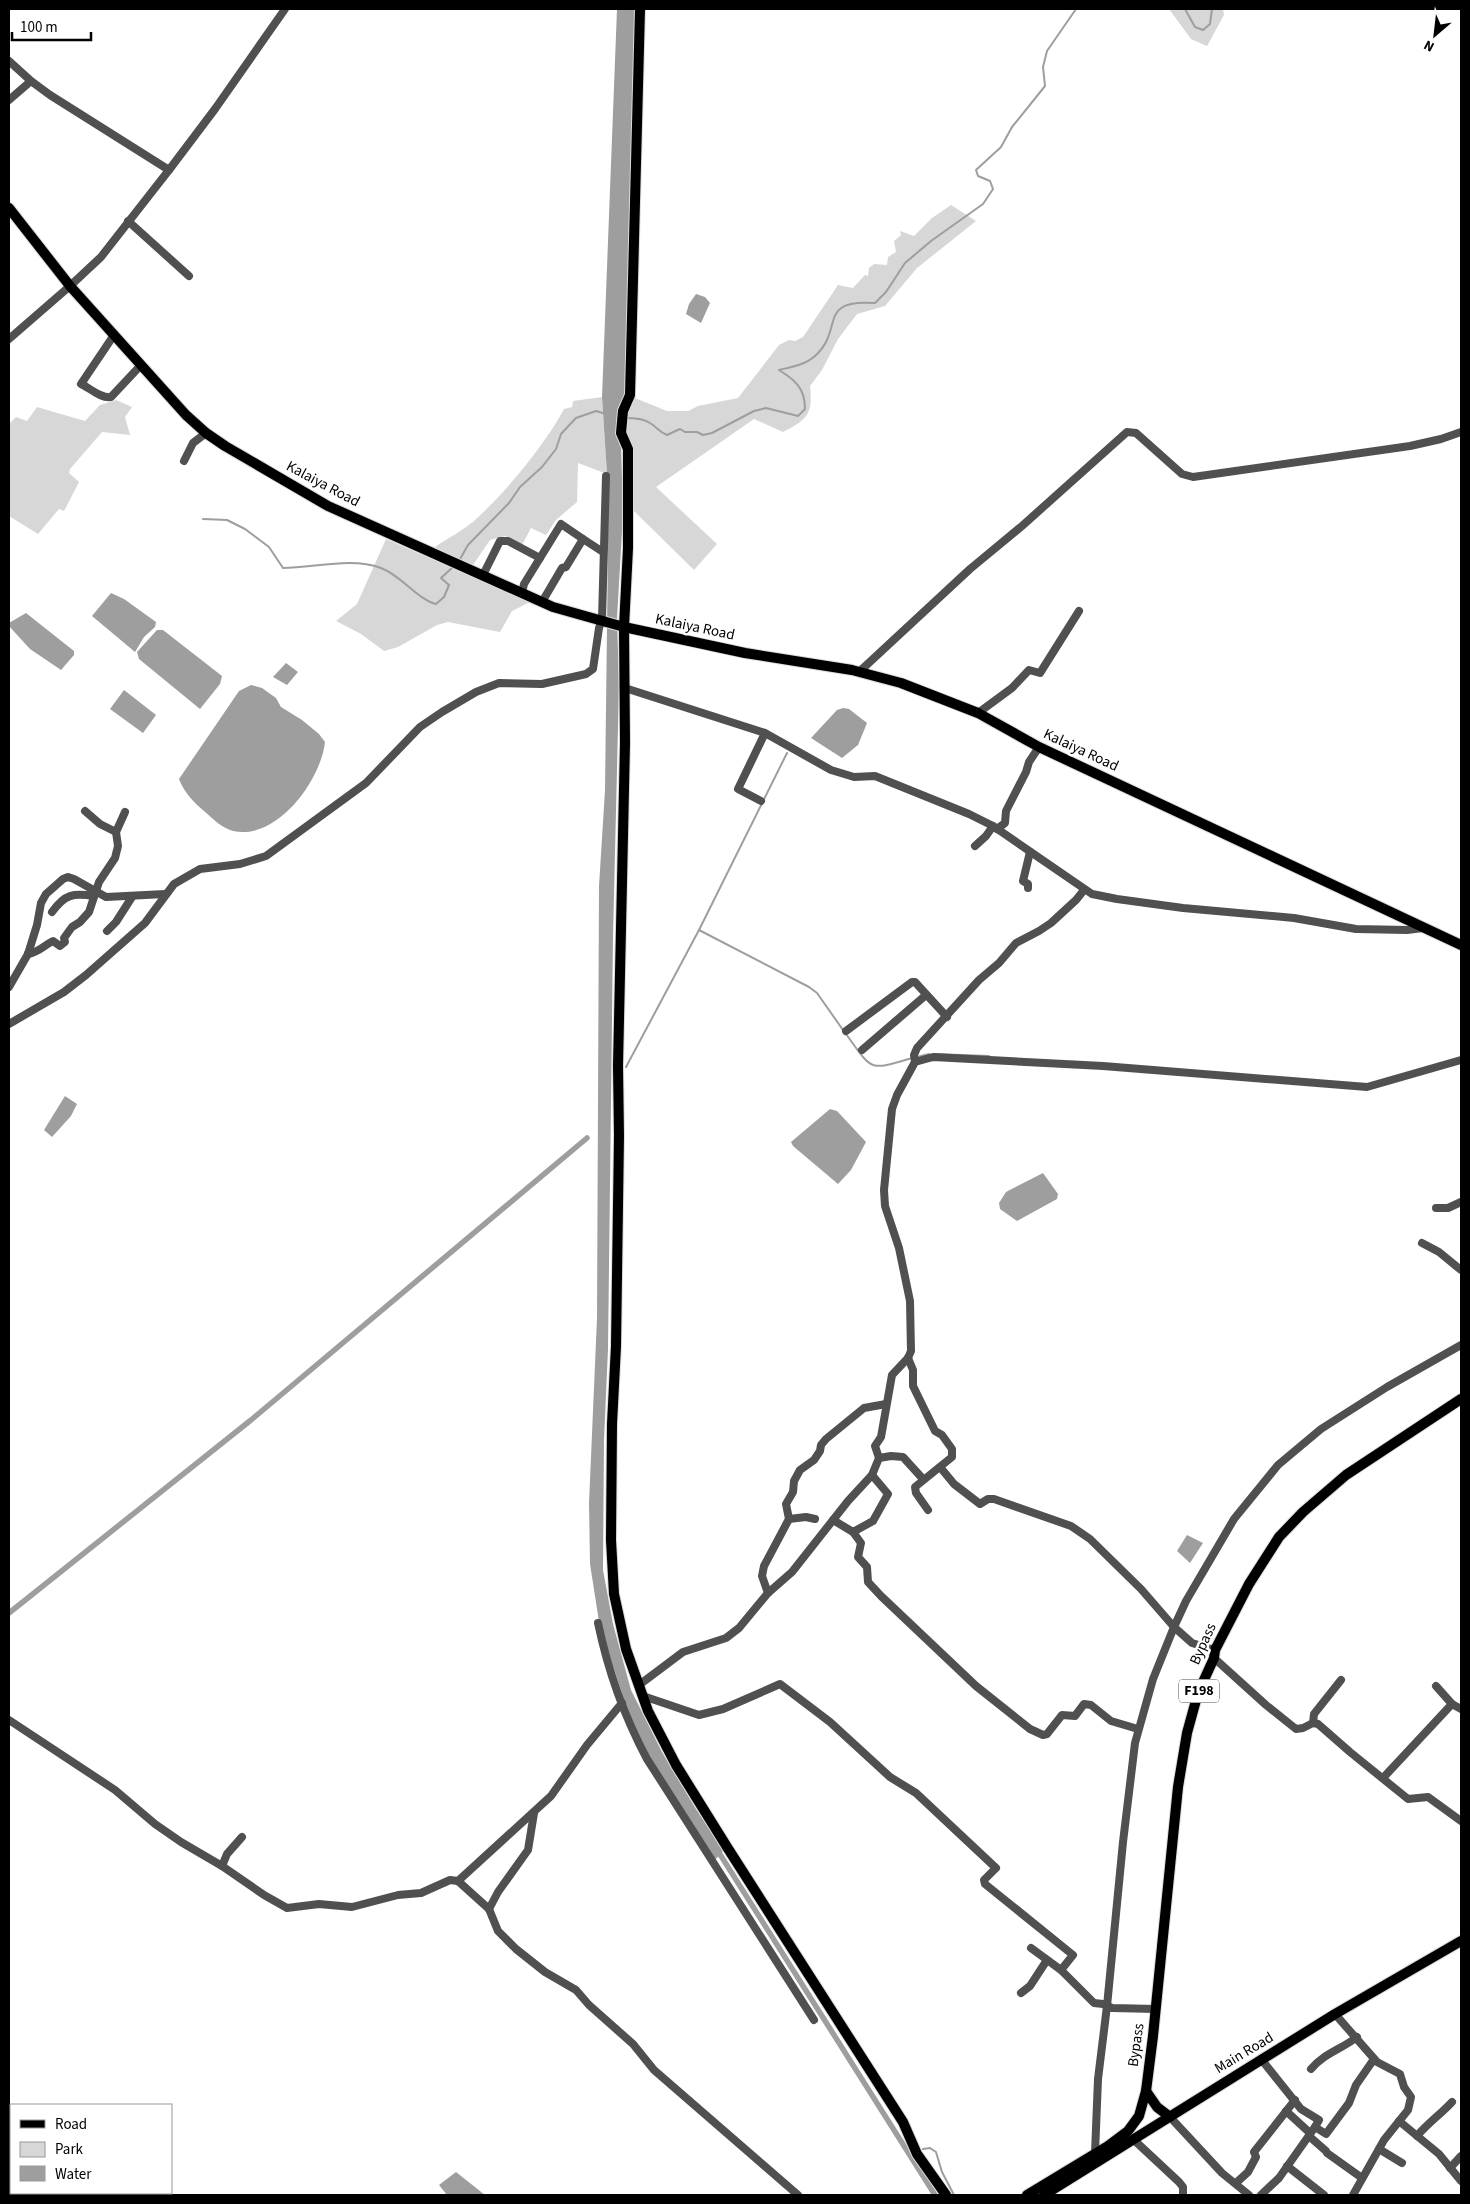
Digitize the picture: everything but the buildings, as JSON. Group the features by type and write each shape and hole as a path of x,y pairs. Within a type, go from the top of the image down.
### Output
{"main road":[{"path":"640,9 630,395 622,411 622,433 628,449 628,548 621,626 625,688 622,947 618,1066 616,1327 610,1540 614,1594 626,1649 648,1711 676,1765 732,1856 903,2122 917,2154 946,2195"},
{"name":"Kalaiya Road","path":"9,208 70,286 186,416 206,433 284,482 328,506 542,602 621,626 745,653 859,672 901,683 978,713 1039,747 1461,945"},
{"name":"Bypass","path":"1108,2146 1128,2132 1134,2124 1146,2091 1156,2009 1166,1889 1182,1760 1198,1693 1214,1654 1249,1584 1279,1537 1303,1512 1346,1475 1461,1398"},
{"name":"Main Road","path":"1044,2195 1261,2059 1461,1941"},
{"path":"1146,2091 1156,2107 1170,2117"},
{"name":"Main Road","path":"1027,2195 1056,2188 1095,2153 1108,2146"}],"street":[{"path":"9,339 101,257 215,109 285,9"},
{"path":"9,61 31,81 169,170"},
{"path":"9,100 31,81"},
{"path":"128,221 189,276"},
{"path":"114,335 81,384 107,398 111,397 141,365"},
{"path":"859,672 970,569 1022,526 1127,432 1136,433 1182,474 1193,477 1410,446 1461,432"},
{"path":"184,461 193,443 206,433"},
{"path":"9,1024 64,992 86,975 145,923 174,884 200,869 240,864 266,856 366,783 420,727 442,712 476,692 499,683 542,684 586,674 593,669 602,619 606,476"},
{"path":"522,593 524,584 561,524 604,552"},
{"path":"542,602 562,568 566,567 583,539"},
{"path":"483,575 500,541 508,541 540,558"},
{"path":"978,713 1012,688 1030,670 1040,673 1079,611"},
{"path":"625,688 765,733 831,770 854,776 875,776 949,805 995,828 1092,894 1116,900 1294,918 1356,929 1407,930 1424,928"},
{"path":"761,801 738,790 765,733"},
{"path":"975,846 995,828 1005,823 1006,811 1026,772 1029,762 1039,747"},
{"path":"86,811 100,824 116,832"},
{"path":"28,954 38,952 53,941 60,946 65,942 64,938 72,926 80,922 89,912 103,874 115,858 118,846 116,832 125,812"},
{"path":"1028,888 1028,884 1023,881 1030,852"},
{"path":"9,987 28,954 37,925 41,903 46,894 68,877 95,894"},
{"path":"639,1686 683,1652 726,1638 739,1628 768,1593 792,1572 872,1475 879,1458 875,1446 881,1437 892,1374 908,1358 911,1346 910,1301 899,1248 885,1206 884,1190 892,1108 917,1048 979,980 999,964 1016,943 1051,923 1084,890"},
{"path":"52,912 58,902 69,896 81,894 95,894 106,897 165,894"},
{"path":"107,932 116,922 132,896"},
{"path":"846,1031 912,982 915,982 947,1017"},
{"path":"862,1050 926,995"},
{"path":"914,1059 933,1057 1103,1066 1367,1086 1461,1060"},
{"path":"1436,1208 1448,1208 1461,1202"},
{"path":"1422,1243 1439,1252 1461,1270"},
{"path":"1095,2153 1098,2079 1108,2006 1122,1842 1138,1729 1153,1679 1174,1627 1186,1601 1234,1519 1278,1465 1321,1429 1387,1387 1461,1345"},
{"path":"908,1358 913,1370 913,1386 930,1424 934,1431 942,1435 952,1449 952,1457 915,1487 916,1493 928,1510"},
{"path":"768,1593 762,1576 764,1566 789,1519 785,1509 793,1492 794,1481 800,1470 814,1460 820,1451 820,1445 864,1408 886,1404"},
{"path":"879,1458 903,1457 923,1479"},
{"path":"940,1467 954,1484 980,1504 988,1499 994,1499 1071,1526 1090,1539 1141,1589 1174,1627 1192,1643 1214,1654 1266,1705 1296,1729 1313,1723 1318,1724 1408,1799 1428,1797 1461,1821"},
{"path":"853,1532 873,1521 888,1494 872,1475"},
{"path":"789,1519 806,1517 815,1519"},
{"path":"833,1520 853,1532 861,1543 858,1557 867,1568 868,1582 881,1596 976,1686 1030,1729 1043,1735 1047,1734 1062,1715 1075,1716 1084,1704 1091,1706 1111,1720 1138,1729"},
{"path":"598,1622 612,1678 629,1724 647,1759 814,2020"},
{"path":"1313,1723 1314,1714 1340,1680"},
{"path":"643,1696 699,1715 723,1709 780,1684 830,1722 890,1777 916,1793 996,1868 984,1880 985,1884 1073,1955 1061,1970"},
{"path":"1436,1686 1452,1704 1461,1709"},
{"path":"458,1881 551,1796 587,1745 622,1703"},
{"path":"1383,1778 1452,1704"},
{"path":"9,1720 115,1790 155,1824 181,1842 222,1866 264,1896 287,1908 319,1904 352,1906 398,1895 421,1893 450,1880 458,1881 488,1909 498,1931 516,1949 545,1972 576,1990 633,2044 654,2070 798,2195"},
{"path":"488,1909 528,1850 534,1813"},
{"path":"222,1866 227,1854 242,1837"},
{"path":"1031,1948 1061,1970 1094,2003 1112,2008 1156,2009"},
{"path":"1021,1992 1030,1986 1047,1960"},
{"path":"1335,2014 1357,2037 1374,2059 1400,2074 1404,2087 1411,2097 1408,2110 1379,2149 1353,2195"},
{"path":"1311,2069 1319,2060 1346,2046 1357,2037"},
{"path":"1261,2059 1303,2110 1320,2120 1279,2178 1261,2195"},
{"path":"1312,2132 1326,2134 1349,2103 1356,2085 1374,2059"},
{"path":"1236,2183 1248,2172 1256,2157 1254,2152 1295,2100"},
{"path":"1418,2136 1427,2124 1437,2118 1452,2102"},
{"path":"1286,2111 1312,2132 1326,2150 1326,2153 1362,2178"},
{"path":"1170,2117 1222,2174 1249,2195"},
{"path":"1399,2120 1439,2154 1461,2181"},
{"path":"1134,2140 1179,2182 1183,2187 1183,2195"},
{"path":"1379,2149 1402,2163"},
{"path":"1450,2168 1461,2156"},
{"path":"1287,2166 1324,2195"}],"green space":[{"path":"1169,9 1223,9 1224,15 1207,46 1191,39"},
{"path":"951,205 976,221 917,268 885,306 857,314 838,339 822,370 810,386 811,403 807,415 803,419 783,432 754,419 656,487 717,544 694,570 634,511 634,495 624,427 632,392 635,398 667,411 688,411 698,406 738,398 779,345 789,340 795,341 803,337 838,285 853,288 865,275 868,276 869,268 874,264 887,265 888,257 896,252 894,241 901,235 900,231 914,236 932,218"},
{"path":"602,397 607,474 578,463 577,502 556,520 546,535 531,528 522,545 505,536 490,540 473,565 435,547 474,521 498,497 535,453 564,409 572,407 573,401"},
{"path":"116,400 132,407 125,417 130,435 102,432 70,469 69,473 79,482 64,511 59,509 38,534 9,516 9,424 16,417 27,421 37,407 85,421 100,405"},
{"path":"386,539 530,602 512,611 500,632 448,622 437,625 398,647 384,651 361,634 336,621 357,604"}],"water":[{"path":"617,9 636,9 627,373 621,441 623,514 617,618 619,685 603,1570 613,1624 631,1690 662,1752 696,1809 724,1850 714,1861 663,1781 637,1732 600,1628 590,1564 589,1503 597,1318 599,886 605,790 608,546 607,474 602,397"},
{"path":"696,294 705,297 710,303 701,323 686,314 689,304"},
{"path":"111,593 124,599 156,622 155,627 144,637 135,652 92,616"},
{"path":"26,613 74,651 74,655 61,670 30,649 9,626 9,623"},
{"path":"157,630 163,630 222,676 220,684 200,709 139,659 137,652"},
{"path":"286,663 298,672 287,685 273,677"},
{"path":"251,685 262,688 276,698 281,707 302,720 319,734 325,742 322,757 315,773 306,789 294,804 265,827 249,832 233,831 218,823 196,804 186,792 179,779 239,691"},
{"path":"124,690 156,715 143,733 110,709"},
{"path":"849,709 867,723 858,745 842,758 811,738 837,710"},
{"path":"65,1096 77,1104 71,1116 52,1137 44,1130"},
{"path":"830,1109 837,1111 866,1142 851,1170 838,1184 793,1146 791,1142"},
{"path":"1043,1173 1058,1194 1057,1199 1017,1221 1000,1209 999,1203 1006,1192"},
{"path":"1187,1535 1203,1543 1190,1563 1177,1551"},
{"path":"456,2172 485,2195 447,2195 439,2185"}],"waterway":[{"path":"625,418 644,420 667,435 680,429 685,432 697,432 703,435 712,433 754,411 766,408 798,416 805,409 801,390 790,377 779,370 802,364 815,356 824,346 838,311 845,306 857,303 875,303 886,292 905,263 931,241 983,204 993,189 990,181 978,176 976,170 1001,147 1012,127 1045,86 1043,67 1047,51 1076,9"},
{"path":"1185,9 1195,27 1203,30 1210,24 1212,9"},
{"path":"459,561 468,545 509,503 520,487 542,467 556,449 561,434 576,418 596,411 606,414"},
{"path":"203,519 227,520 245,529 269,547 283,568 345,563 369,565 381,568 396,576 422,597 436,604 444,597 449,585 441,578 454,566"},
{"path":"626,1067 699,930 787,753"},
{"path":"699,930 809,987 817,993 843,1030"},
{"path":"846,1034 867,1061 873,1065 887,1065 912,1058"},
{"path":"917,1057 929,1054"},
{"path":"934,1054 989,1056"},
{"path":"9,1613 251,1420 587,1138"},
{"path":"716,1848 935,2195"},
{"path":"923,2149 930,2148 936,2152 942,2172 954,2195"}]}
